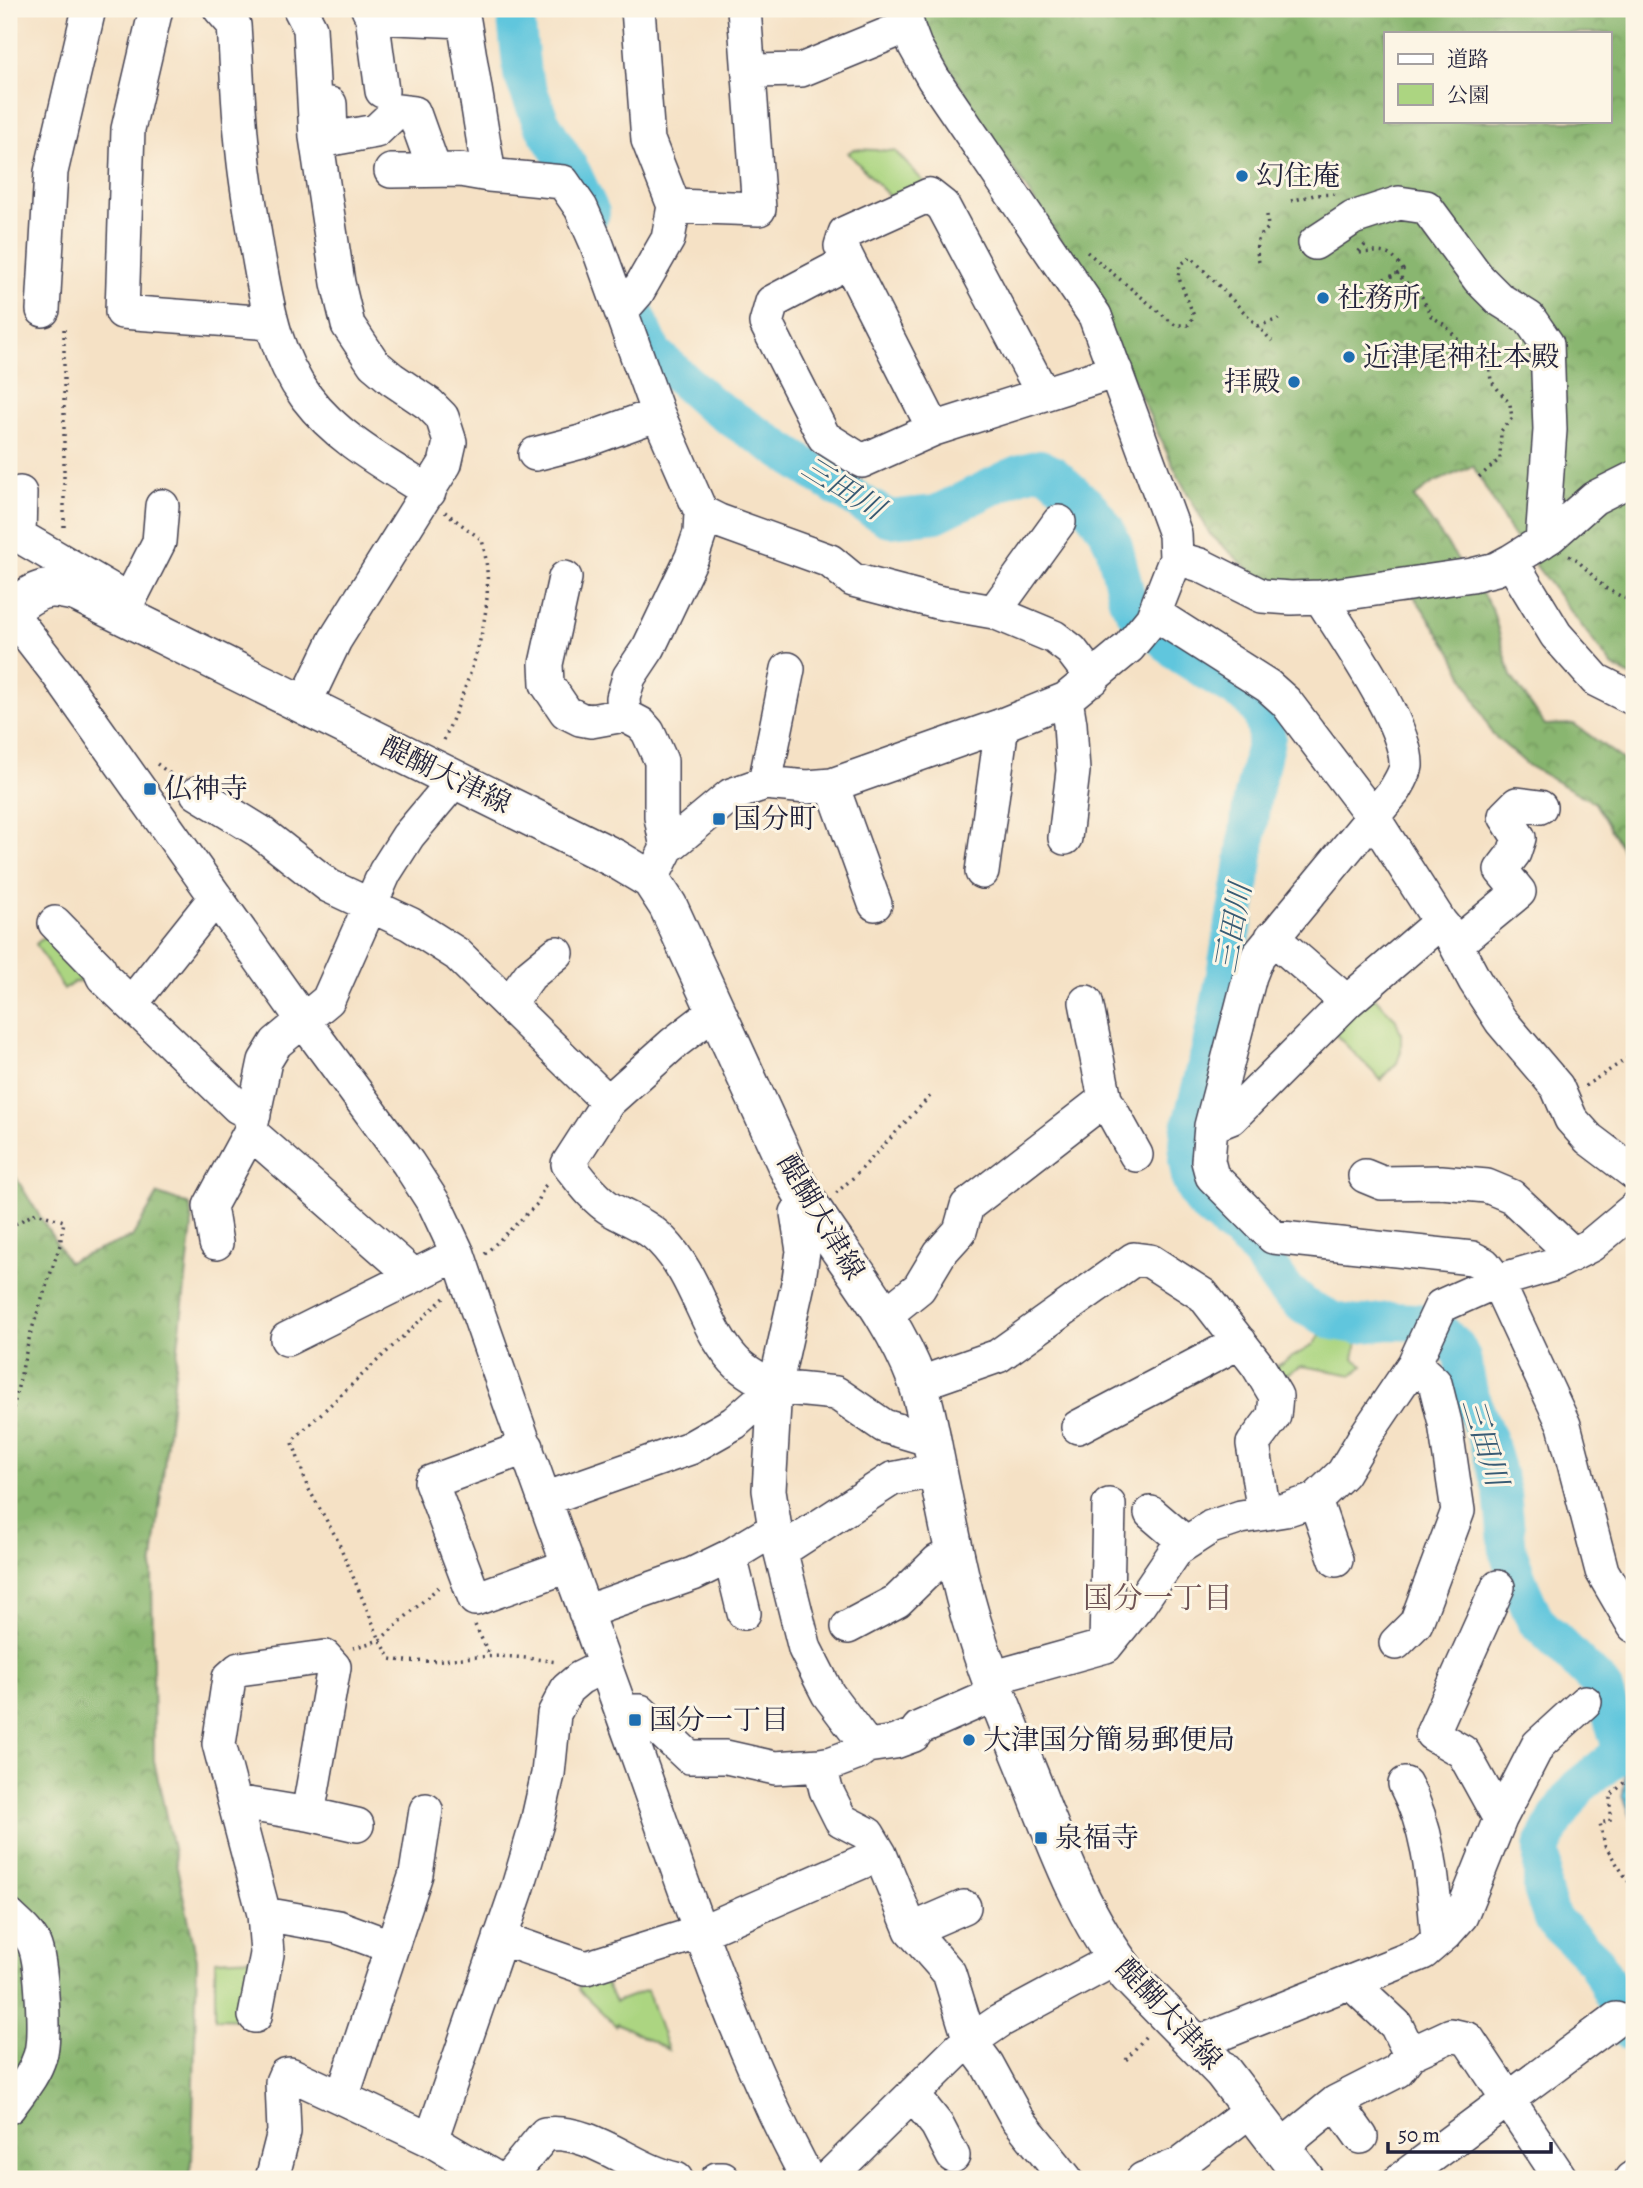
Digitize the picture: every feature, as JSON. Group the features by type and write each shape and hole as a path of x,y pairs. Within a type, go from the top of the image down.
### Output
{"main road":[{"name":"醍醐大津線","path":"9,610 30,594 57,587 126,608 303,705 616,859 659,864 668,906 783,1156 809,1207 900,1340 918,1384 926,1411 954,1554 993,1686 1063,1861 1115,1959 1223,2072 1305,2179"}],"street":[{"path":"43,310 51,172 89,9"},
{"path":"156,9 128,129 122,312 271,323"},
{"path":"220,9 234,25 243,154 271,323 288,369 317,409 335,428 427,495"},
{"path":"300,9 310,28 316,137 338,283 348,325 374,364 429,404 442,417 450,442 445,464 335,640 303,705"},
{"path":"323,9 331,139 376,131 397,111 414,113 434,169"},
{"path":"628,304 668,239 674,206 648,141 638,9"},
{"path":"674,206 759,209 744,9"},
{"path":"382,91 370,13 464,22 489,175"},
{"path":"659,864 731,795 765,783 832,785 1002,725 1066,699 1093,679 1149,623 1177,558 1175,534 1095,316 933,78 915,46 905,18 801,71 749,71"},
{"path":"391,171 460,170 563,182 581,208 628,304 658,414 701,512 700,533 692,557 649,647 629,677 623,698 624,715"},
{"path":"933,429 841,246 845,233 929,195 943,206 1043,394"},
{"path":"1315,243 1353,218 1399,204 1426,207 1479,279 1499,299 1529,318 1547,344 1550,430 1542,542"},
{"path":"848,262 772,302 766,323 824,437 862,461 933,429 1116,371"},
{"path":"535,454 581,442 658,414"},
{"path":"1177,558 1200,565 1262,596 1320,597 1472,575 1496,569 1511,561 1542,542 1594,498 1634,478"},
{"path":"20,493 14,533 126,608 159,542 162,506"},
{"path":"701,512 830,561 853,580 937,602 994,612 1055,637 1071,650 1093,679"},
{"path":"994,612 1059,522"},
{"path":"1511,561 1556,635 1596,680 1634,699"},
{"path":"565,578 546,664 547,684 566,712 580,719 591,721 624,715 642,724 648,732 661,761 659,864"},
{"path":"1320,597 1395,720 1404,745 1406,768 1395,790 1258,956 1250,976 1211,1126 1208,1161 1212,1176 1273,1237 1472,1258 1484,1264 1497,1281 1564,1425 1602,1571 1634,1626"},
{"path":"9,610 408,1163 435,1205 462,1267 585,1612 592,1672 621,1710 701,1932 772,2110 808,2179"},
{"path":"1149,623 1268,685 1286,702 1373,817 1501,1021 1557,1087 1572,1119 1589,1139 1634,1173"},
{"path":"765,783 788,669"},
{"path":"1065,838 1073,771 1066,699"},
{"path":"982,872 1002,725"},
{"path":"216,1243 210,1206 252,1124 265,1060 276,1043 328,1000 385,873 444,774"},
{"path":"832,785 875,904"},
{"path":"197,793 259,831 329,886 410,924 457,954 608,1102"},
{"path":"1211,1126 1231,1118 1348,1002 1448,933 1519,892 1501,870 1514,853 1519,838 1505,816 1517,804 1539,807"},
{"path":"131,1004 216,897"},
{"path":"55,923 99,968 103,977 238,1107 252,1124 413,1275"},
{"path":"1272,937 1348,1002"},
{"path":"509,1004 530,975 557,953"},
{"path":"1086,1002 1105,1099 1136,1155"},
{"path":"717,1010 674,1043 608,1102 568,1164 590,1192 610,1209 645,1226 662,1240 684,1267 695,1287 704,1314 736,1363 775,1387 836,1393 884,1426 934,1455"},
{"path":"884,1316 919,1288 940,1253 960,1231 967,1206 1105,1099"},
{"path":"1365,1176 1382,1183 1441,1182 1487,1186 1511,1196 1573,1254"},
{"path":"809,1207 797,1213 803,1251 775,1387 769,1490 778,1540 805,1649 828,1694 867,1746"},
{"path":"621,1710 640,1712 689,1757 726,1757 775,1768 820,1765 856,1754 867,1746 895,1742 914,1735 919,1728 993,1686 1106,1646 1139,1605 1177,1549 1211,1527 1241,1517 1288,1508 1343,1473 1414,1364 1441,1306 1497,1281 1552,1265 1591,1245 1634,1209"},
{"path":"918,1384 998,1356 1134,1259 1150,1261 1203,1295 1240,1342 1276,1396 1273,1416 1253,1444 1288,1508 1336,1560"},
{"path":"287,1339 413,1275 462,1267"},
{"path":"1078,1427 1240,1342"},
{"path":"1396,1643 1416,1623 1458,1511 1445,1423 1434,1384 1414,1364"},
{"path":"545,1499 690,1448 734,1423 775,1387"},
{"path":"527,1447 431,1482 475,1599 568,1566"},
{"path":"585,1612 693,1574 730,1556 778,1540 934,1455"},
{"path":"1106,1646 1109,1505"},
{"path":"1151,1513 1186,1543"},
{"path":"848,1627 897,1601 938,1561 954,1554"},
{"path":"730,1556 744,1613"},
{"path":"1498,1587 1433,1734 1463,1752 1500,1819"},
{"path":"255,2017 267,1954 264,1914 219,1744 229,1678 239,1669 325,1657 334,1667 308,1814"},
{"path":"431,2140 537,1822 548,1774 554,1714 567,1689 592,1672"},
{"path":"1200,2049 1210,2038 1423,1953 1438,1940 1461,1916 1500,1819 1538,1745 1585,1702"},
{"path":"820,1765 826,1790 841,1820 868,1834 880,1854 911,1930 949,1973 970,2041 987,2064 1016,2117 1066,2179"},
{"path":"1405,1784 1416,1805 1429,1848 1438,1940"},
{"path":"236,1802 357,1825"},
{"path":"342,2098 416,1874 426,1810"},
{"path":"500,1938 586,1968 701,1932 880,1854"},
{"path":"911,1930 964,1908"},
{"path":"264,1914 338,1927 392,1947"},
{"path":"9,1916 33,1941 40,1963 42,1991 41,2054 33,2074 9,2107"},
{"path":"827,2179 970,2041 1000,2021 1115,1959"},
{"path":"1350,1982 1396,2025 1410,2054"},
{"path":"1401,2179 1508,2098 1627,2014"},
{"path":"1281,2147 1336,2102 1397,2071 1410,2054 1451,2035 1468,2039 1561,2179"},
{"path":"272,2179 284,2132 282,2082 285,2075 290,2074 431,2140 497,2179"},
{"path":"913,2095 937,2125 953,2157"},
{"path":"1336,2102 1361,2137"},
{"path":"1143,2179 1180,2164 1252,2109"},
{"path":"508,2179 545,2134 562,2133 596,2142 632,2161 676,2179"},
{"path":"716,2179 723,2179"}],"path":[{"path":"1259,262 1255,246 1268,228 1267,215"},
{"path":"1374,237 1357,253 1383,251 1395,257 1403,270 1384,279"},
{"path":"1080,246 1175,325 1188,325 1194,316 1178,276 1180,265 1191,257 1272,341"},
{"path":"1397,274 1422,297 1431,316 1445,325 1475,359 1489,363 1491,381 1510,404 1512,418 1501,430 1500,459 1479,477"},
{"path":"1258,326 1279,319"},
{"path":"427,495 482,540 489,582 488,605 474,665 444,774"},
{"path":"1542,542 1576,559 1605,588 1634,603"},
{"path":"1563,1101 1634,1054"},
{"path":"809,1207 855,1176 933,1093"},
{"path":"568,1164 544,1187 537,1204 485,1254 462,1267 294,1438 293,1443 307,1486 337,1539 380,1640 391,1659 411,1663 481,1657 529,1658 558,1662 592,1672"},
{"path":"9,1227 36,1213 64,1221 60,1245 30,1335 12,1413 9,1414"},
{"path":"330,1662 345,1649 380,1640 450,1577 464,1570"},
{"path":"1634,1773 1609,1796 1610,1821 1600,1823 1605,1846 1634,1889"}],"green space":[{"path":"916,9 1634,9 1634,678 1613,667 1512,534 1473,466 1433,483 1414,497 1492,608 1511,676 1545,725 1574,724 1634,768 1634,882 1622,849 1595,803 1529,766 1492,734 1452,653 1414,596 1299,588 1255,575 1210,534 1177,474 1086,279 1003,154 919,19"},
{"path":"854,149 895,151 927,185 892,199 848,153"},
{"path":"54,929 91,981 74,982 64,990 36,944"},
{"path":"1372,995 1395,1018 1401,1033 1401,1051 1397,1063 1381,1080 1334,1033"},
{"path":"9,1122 15,1176 68,1262 132,1237 158,1194 190,1205 192,1227 152,1570 154,1761 197,1959 192,2162 188,2179 9,2179"},
{"path":"1327,1325 1358,1337 1354,1359 1363,1365 1353,1375 1302,1366 1276,1380 1270,1370 1313,1345"},
{"path":"255,1958 248,2020 215,2019 215,1960"},
{"path":"593,1974 597,1982 604,1980 615,2002 647,1990 668,2050 617,2023 616,2026 579,1990 581,1977"}],"water":[{"path":"1629,1717 1634,1721 1634,1825 1623,1795 1627,1755 1618,1726"}],"waterway":[{"name":"三田川","path":"515,9 522,74 541,122 573,174 591,213"},
{"name":"三田川","path":"633,307 653,353 710,404 890,519 936,514 1018,474 1040,468 1052,474 1091,509 1106,529 1114,546 1127,599 1137,615 1181,655 1251,699 1262,715 1267,736 1252,800 1224,980 1189,1132 1187,1160 1191,1182 1202,1202 1252,1244 1284,1288 1304,1306 1334,1321 1357,1325 1390,1321 1417,1322 1438,1329 1456,1346 1462,1358 1470,1397 1487,1438 1502,1492 1508,1552 1521,1588 1535,1620 1603,1687 1622,1752 1578,1787 1557,1818 1542,1847 1542,1889 1552,1919 1596,1961 1634,2034"},
{"path":"1603,1687 1634,1739"}],"place":[{"name":"幻住庵","path":"1242,176"},
{"name":"社務所","path":"1323,298"},
{"name":"近津尾神社本殿","path":"1349,357"},
{"name":"拝殿","path":"1294,382"},
{"name":"仏神寺","path":"150,789"},
{"name":"国分町","path":"719,819"},
{"name":"国分一丁目","path":"635,1720"},
{"name":"大津国分簡易郵便局","path":"969,1740"},
{"name":"泉福寺","path":"1041,1838"}],"district":[{"name":"国分一丁目","path":"1158,1598"}]}
